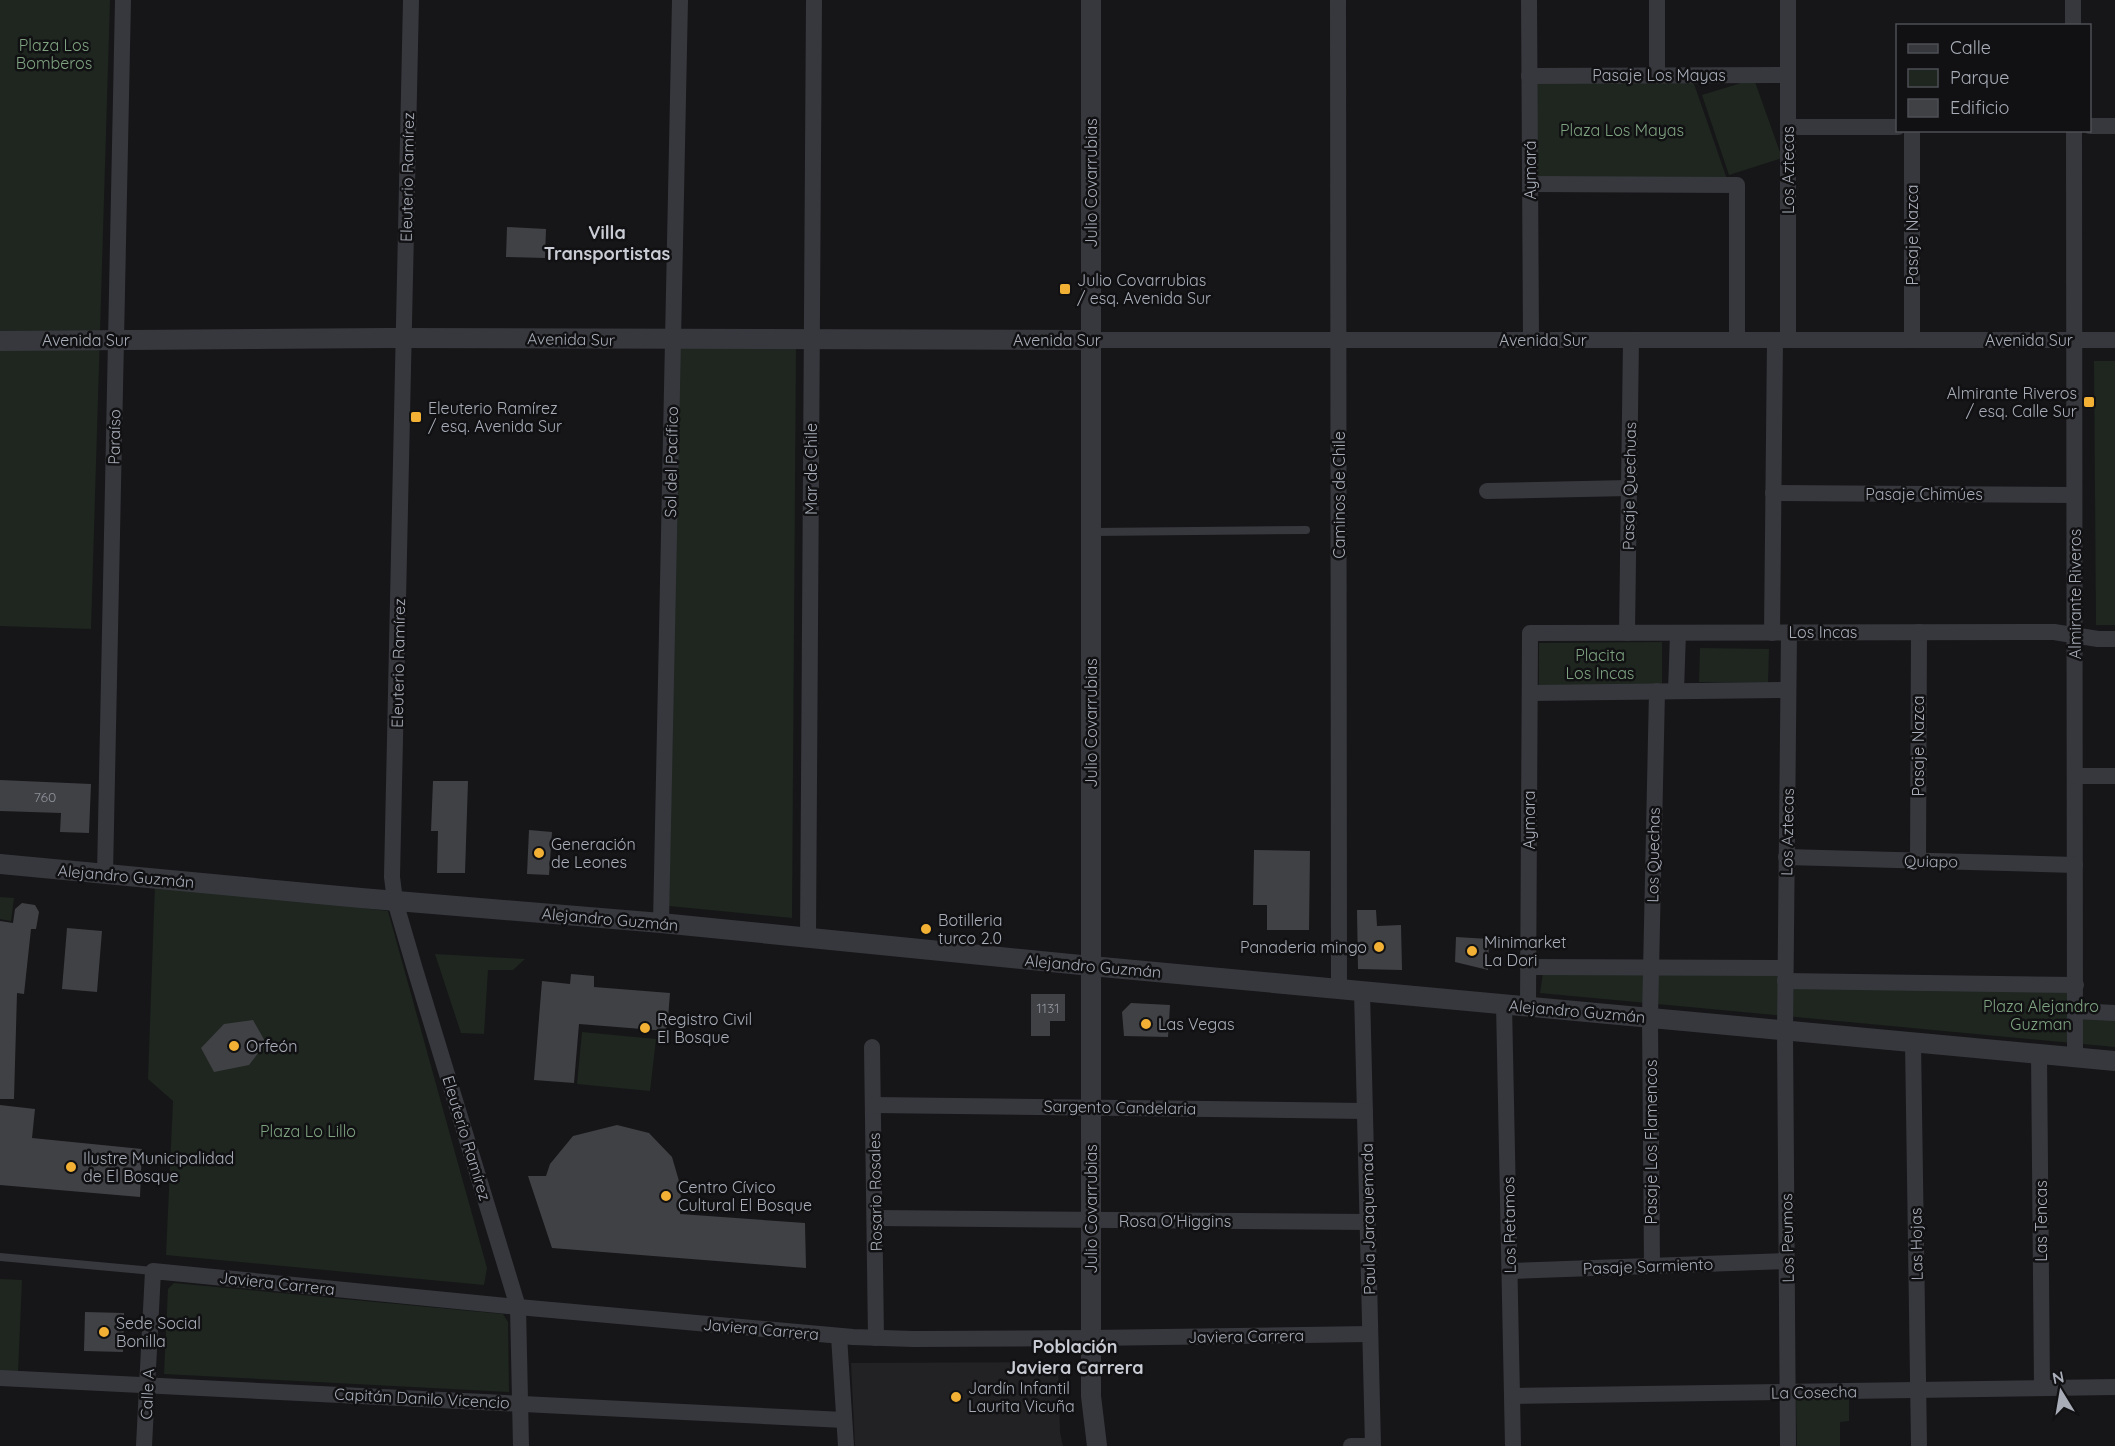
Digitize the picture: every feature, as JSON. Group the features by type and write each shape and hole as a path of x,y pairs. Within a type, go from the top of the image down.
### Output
{"street":[{"name":"Paraíso","path":"105,874 123,0"},
{"name":"Eleuterio Ramírez","path":"411,0 392,877 395,901 518,1307 521,1446"},
{"name":"Sol del Pacífico","path":"661,923 680,0"},
{"name":"Mar de Chile","path":"808,938 814,0"},
{"name":"Julio Covarrubias","path":"1091,0 1091,1338 1092,1413 1096,1446"},
{"name":"Caminos de Chile","path":"1338,0 1339,989"},
{"name":"Aymará","path":"1529,0 1531,340"},
{"path":"1657,0 1657,75"},
{"name":"Los Aztecas","path":"1772,633 1773,493 1788,127 1788,0"},
{"path":"2073,0 2073,24"},
{"name":"Pasaje Los Mayas","path":"1529,76 1788,75"},
{"path":"2091,126 2115,126"},
{"path":"1788,127 1896,127"},
{"name":"Pasaje Nazca","path":"1912,132 1912,340"},
{"name":"Almirante Riveros","path":"2074,132 2075,1058"},
{"path":"1530,184 1737,184 1737,340"},
{"name":"Avenida Sur","path":"0,340 404,338 2115,340"},
{"name":"Pasaje Quechuas","path":"1627,633 1631,340"},
{"path":"1487,492 1629,488"},
{"name":"Pasaje Chimúes","path":"1773,493 2074,495"},
{"name":"Pasaje Nazca","path":"1918,861 1919,632"},
{"name":"Los Incas","path":"1530,633 2054,632 2098,639 2115,639"},
{"name":"Aymara","path":"1528,1007 1530,633"},
{"path":"1676,691 1678,633"},
{"name":"Los Aztecas","path":"1785,1031 1789,633"},
{"path":"1530,693 1788,690"},
{"name":"Los Quechas","path":"1650,1018 1657,691"},
{"path":"2075,776 2115,776"},
{"name":"Quiapo","path":"1786,857 2075,864"},
{"name":"Alejandro Guzmán","path":"0,864 661,923 1091,966 2115,1061"},
{"path":"1528,967 1651,966 1785,975 2076,985"},
{"name":"Paula Jaraquemada","path":"1362,991 1373,1446"},
{"name":"Los Retamos","path":"1504,1004 1513,1446"},
{"path":"2075,1011 2115,1013"},
{"name":"Pasaje Los Flamencos","path":"1650,1018 1652,1266"},
{"name":"Los Peumos","path":"1785,1031 1788,1446"},
{"name":"Las Hojas","path":"1913,1042 1919,1446"},
{"name":"Rosario Rosales","path":"872,1047 876,1338"},
{"name":"Las Tencas","path":"2039,1054 2042,1388"},
{"name":"Sargento Candelaria","path":"874,1105 1365,1111"},
{"name":"Rosa O'Higgins","path":"875,1218 1368,1222"},
{"name":"Pasaje Sarmiento","path":"1510,1271 1787,1261"},
{"name":"Javiera Carrera","path":"153,1271 518,1307 876,1338 1370,1334"},
{"name":"Calle A","path":"144,1446 153,1271"},
{"path":"838,1336 846,1446"},
{"name":"Capitán Danilo Vicencio","path":"0,1378 844,1420"},
{"name":"La Cosecha","path":"1512,1396 2115,1387"},
{"path":"1351,1446 1373,1446"}],"lane":[{"path":"1091,532 1306,530"},
{"path":"0,1257 153,1271"}],"shaded area":[{"name":"Jardín Infantil Laurita Vicuña","path":"1058,1362 1060,1432 1063,1446 855,1446 851,1363"}],"green space":[{"name":"Plaza Los Bomberos","path":"0,0 110,0 91,629 0,626"},
{"name":"Plaza Los Mayas","path":"1692,78 1728,182 1533,181 1533,79"},
{"path":"1754,79 1782,158 1729,175 1702,95"},
{"path":"680,344 796,344 792,918 669,906"},
{"path":"2094,361 2115,361 2115,625 2096,625"},
{"name":"Placita Los Incas","path":"1662,642 1662,685 1539,685 1539,643"},
{"path":"1700,648 1769,649 1768,683 1699,682"},
{"name":"Plaza Lo Lillo","path":"155,883 388,911 487,1268 484,1285 166,1255 173,1101 148,1079"},
{"path":"0,897 14,898 11,921 0,919"},
{"path":"435,954 525,959 513,970 488,970 484,1034 461,1033"},
{"name":"Plaza Alejandro Guzman","path":"1543,973 1778,973 2068,991 2067,1014 2115,1017 2115,1047 1540,993"},
{"path":"582,1032 656,1039 650,1091 577,1084"},
{"path":"0,1279 22,1280 18,1372 0,1372"},
{"path":"174,1283 503,1314 508,1322 509,1392 164,1374 168,1289"},
{"path":"1796,1398 1849,1398 1849,1421 1840,1422 1840,1446 1797,1446"}],"building":[{"path":"507,227 546,229 545,258 506,257"},
{"path":"0,780 91,784 89,833 60,832 61,813 0,811"},
{"path":"433,781 468,781 465,873 437,873 438,831 431,831"},
{"name":"Generación de Leones","path":"529,830 552,832 549,875 527,874"},
{"path":"1254,850 1310,851 1309,930 1267,930 1267,905 1253,905"},
{"path":"22,903 35,905 39,912 36,929 31,929 24,994 17,993 14,1099 0,1099 0,921 13,923 15,909"},
{"name":"Panaderia mingo","path":"1357,910 1376,910 1377,926 1401,925 1402,970 1358,969"},
{"path":"67,928 102,931 97,992 62,989"},
{"name":"Minimarket La Dori","path":"1456,937 1489,939 1488,970 1455,962"},
{"name":"Registro Civil El Bosque","path":"571,974 594,976 594,987 670,993 667,1031 579,1024 574,1083 534,1080 542,981 570,984"},
{"path":"1031,994 1065,994 1065,1021 1050,1021 1050,1036 1031,1036"},
{"name":"Las Vegas","path":"1131,1003 1170,1005 1168,1037 1124,1036 1122,1012"},
{"name":"Orfeón","path":"253,1020 266,1043 249,1065 214,1072 201,1048 224,1024"},
{"name":"Ilustre Municipalidad de El Bosque","path":"0,1105 35,1109 32,1138 142,1149 140,1197 0,1185"},
{"path":"617,1125 649,1133 672,1157 681,1188 680,1214 805,1223 806,1268 552,1248 528,1176 546,1176 550,1164 573,1136"},
{"name":"Sede Social Bonilla","path":"85,1312 124,1313 123,1352 84,1351"}],"place":[{"name":"Julio Covarrubias / esq. Avenida Sur","path":"1065,289"},
{"name":"Almirante Riveros / esq. Calle Sur","path":"2089,402"},
{"name":"Eleuterio Ramírez / esq. Avenida Sur","path":"416,417"},
{"name":"Generación de Leones","path":"539,853"},
{"name":"Botilleria turco 2.0","path":"926,929"},
{"name":"Panaderia mingo","path":"1379,947"},
{"name":"Minimarket La Dori","path":"1472,951"},
{"name":"Las Vegas","path":"1146,1024"},
{"name":"Registro Civil El Bosque","path":"645,1028"},
{"name":"Orfeón","path":"234,1046"},
{"name":"Ilustre Municipalidad de El Bosque","path":"71,1167"},
{"name":"Centro Cívico Cultural El Bosque","path":"666,1196"},
{"name":"Sede Social Bonilla","path":"104,1332"},
{"name":"Jardín Infantil Laurita Vicuña","path":"956,1397"}],"district":[{"name":"Villa Transportistas","path":"607,242"},
{"name":"Población Javiera Carrera","path":"1075,1356"}]}
